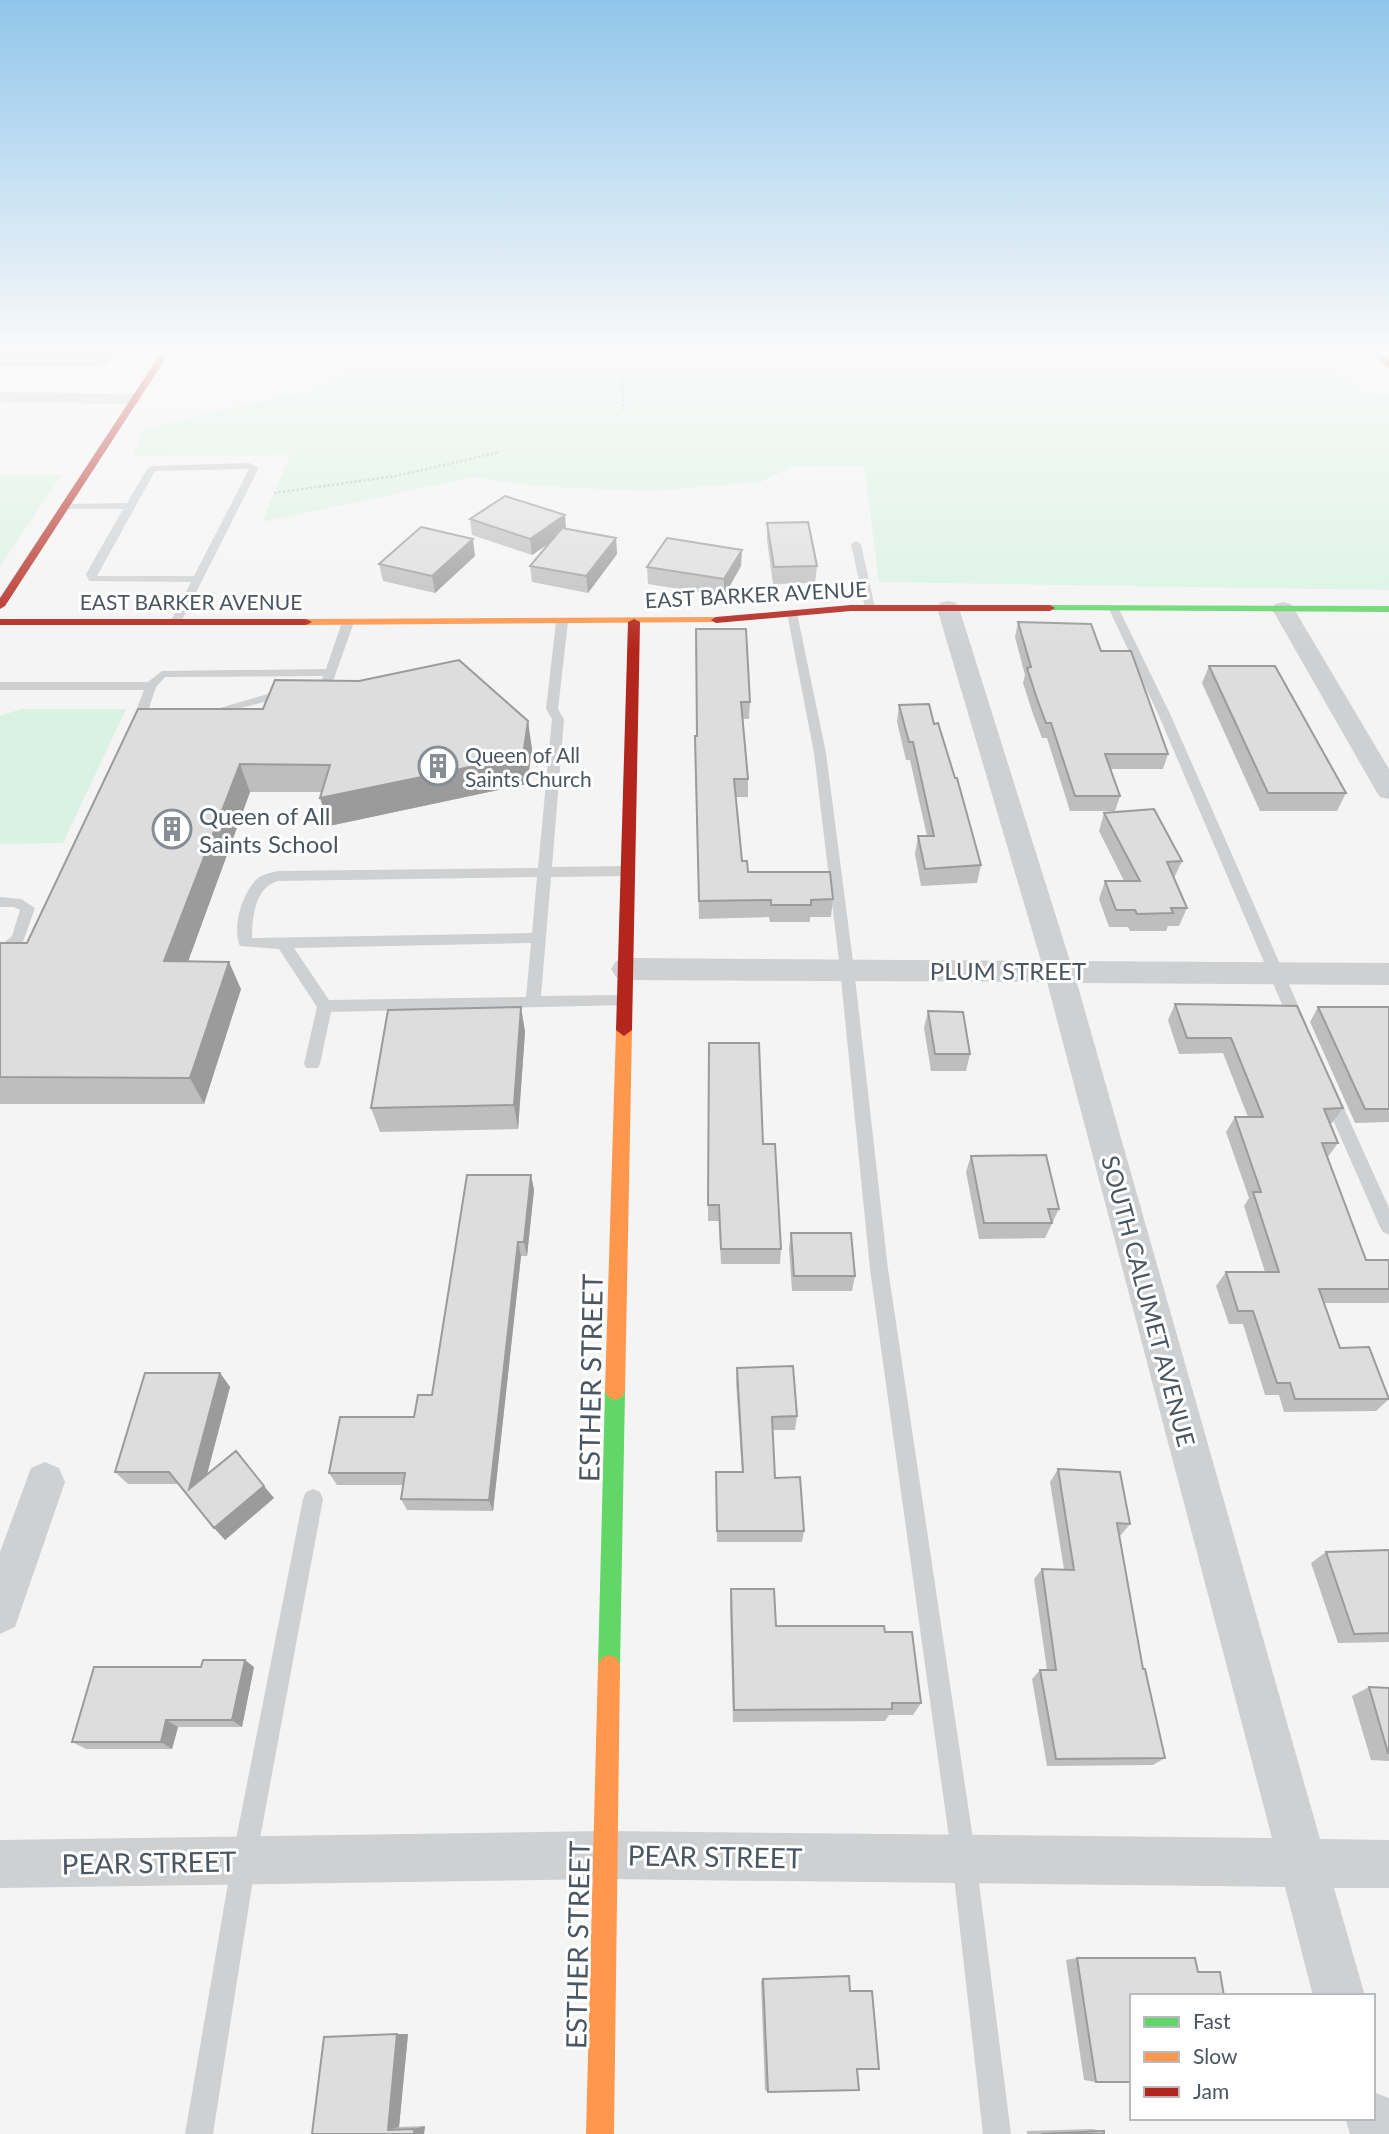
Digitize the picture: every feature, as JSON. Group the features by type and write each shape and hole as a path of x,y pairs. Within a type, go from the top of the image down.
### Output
{"street":[{"path":"0,606 101,450"},
{"name":"EAST BARKER AVENUE","path":"0,622 634,622 743,620 792,613 870,608 1389,609"},
{"name":"SOUTH CALUMET AVENUE","path":"948,608 1058,970 1338,1994"},
{"path":"1283,609 1389,791"},
{"name":"ESTHER STREET","path":"600,2134 604,1855 634,622"},
{"name":"PLUM STREET","path":"626,969 1389,974"},
{"path":"0,1612 45,1482"},
{"name":"PEAR STREET","path":"0,1864 604,1855 1389,1864"}],"lane":[{"path":"176,622 198,579 254,468 152,469 91,574 93,579 198,579"},
{"path":"64,506 130,506"},
{"path":"856,544 870,608"},
{"path":"1114,609 1165,716 1304,1036"},
{"path":"792,613 820,753 847,969 879,1269 964,1859 997,2134"},
{"path":"332,672 175,671 162,674 151,686 143,708 146,713 202,715 327,684 332,672 348,622"},
{"path":"533,1002 558,719 552,709 562,622"},
{"path":"0,686 151,686"},
{"path":"538,938 283,944 245,942 244,931 256,889 267,879 628,871"},
{"path":"0,902 16,902 28,908 18,938 0,954"},
{"path":"283,944 325,1006 312,1064"},
{"path":"325,1006 625,1001"},
{"path":"1326,1087 1389,1227"},
{"path":"199,2134 244,1860 313,1499"}],"path":[{"path":"275,493 396,476 500,452"}],"green space":[{"path":"136,450 1389,450 1389,590 879,582 864,466 792,467 761,482 651,491 532,486 474,477 262,522 290,455 133,456"},
{"path":"0,475 62,475 0,566"},
{"path":"21,709 126,709 63,843 0,844 0,716"}],"building":[{"path":"505,496 565,515 530,539 470,519"},
{"path":"808,522 817,566 774,567 767,523"},
{"path":"421,527 473,539 432,576 379,564"},
{"path":"562,528 616,538 586,576 530,566"},
{"path":"667,538 742,550 724,579 647,567"},
{"path":"1018,622 1091,624 1101,651 1131,651 1168,754 1105,754 1120,796 1075,796 1051,723 1046,723 1037,699 1027,668 1031,667"},
{"path":"696,629 746,629 750,702 741,702 748,779 734,779 742,861 747,861 748,872 830,872 833,899 811,900 811,905 771,905 771,900 699,901 695,736"},
{"path":"459,660 528,721 523,756 320,798 330,765 240,764 164,961 229,962 190,1078 0,1077 0,943 27,943 138,709 263,709 275,680 359,681"},
{"path":"1209,666 1275,666 1346,793 1268,793"},
{"path":"929,704 934,724 938,723 957,778 981,865 925,869 918,836 934,836 913,742 909,742 899,705"},
{"path":"1154,809 1182,861 1167,862 1187,908 1171,908 1173,913 1137,914 1135,910 1116,910 1105,881 1140,881 1104,813"},
{"path":"1175,1004 1297,1006 1343,1108 1324,1109 1338,1143 1322,1143 1366,1260 1389,1262 1389,1289 1319,1289 1340,1348 1369,1347 1389,1399 1295,1399 1290,1383 1277,1383 1253,1311 1238,1311 1226,1272 1279,1272 1253,1192 1261,1192 1235,1117 1263,1117 1231,1038 1187,1038"},
{"path":"521,1007 514,1105 371,1108 388,1010"},
{"path":"1318,1007 1389,1007 1389,1109 1365,1109"},
{"path":"928,1011 963,1012 970,1054 935,1054"},
{"path":"709,1043 759,1043 763,1144 775,1144 781,1249 721,1249 719,1205 708,1205"},
{"path":"1046,1155 1059,1209 1048,1209 1052,1223 984,1223 971,1156"},
{"path":"467,1175 531,1175 524,1242 518,1242 489,1500 401,1499 405,1473 329,1473 340,1417 414,1417 418,1395 432,1395"},
{"path":"791,1233 851,1233 855,1276 794,1276"},
{"path":"793,1366 797,1416 772,1417 775,1478 800,1477 804,1531 717,1531 716,1472 743,1472 737,1368"},
{"path":"145,1373 220,1373 189,1489 236,1451 264,1486 214,1528 169,1472 115,1472"},
{"path":"1058,1469 1120,1472 1130,1524 1117,1523 1143,1669 1165,1758 1056,1759 1040,1670 1056,1670 1042,1569 1074,1570"},
{"path":"1389,1550 1389,1633 1354,1634 1326,1552"},
{"path":"731,1589 774,1589 776,1626 884,1626 885,1632 912,1632 921,1703 892,1703 892,1709 734,1710"},
{"path":"203,1660 245,1660 232,1720 166,1720 161,1742 72,1742 94,1667 201,1667"},
{"path":"1369,1687 1389,1688 1389,1753 1388,1753"},
{"path":"1077,1958 1195,1958 1198,1972 1220,1972 1224,1994 1130,1994 1130,2082 1096,2082"},
{"path":"849,1976 850,1991 872,1991 879,2069 857,2069 859,2090 768,2092 763,1979"},
{"path":"397,2034 388,2130 414,2129 414,2134 312,2134 324,2037"},
{"path":"1104,2131 1104,2134 1042,2134"}],"traffic: fast":[{"path":"1050,608 1389,609"},
{"path":"609,1666 615,1391"}],"traffic: slow":[{"path":"306,622 716,620"},
{"path":"615,1391 624,1030"},
{"path":"600,2134 609,1666"}],"traffic: jam":[{"path":"0,606 102,450"},
{"path":"716,620 851,608 1050,608"},
{"path":"0,622 306,622"},
{"path":"624,1030 634,622"}],"place":[{"name":"Queen of All Saints Church","path":"438,766"},
{"name":"Queen of All Saints School","path":"172,829"}]}
